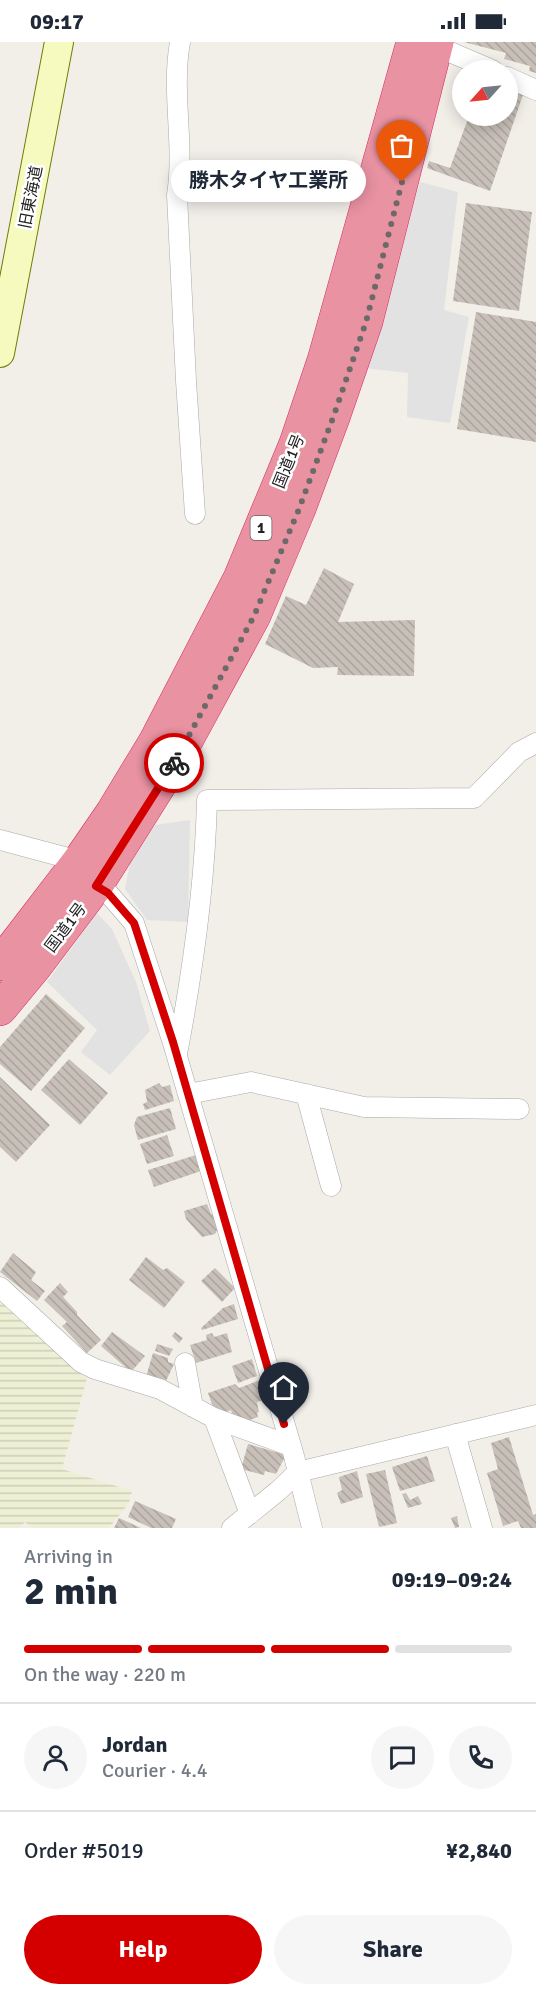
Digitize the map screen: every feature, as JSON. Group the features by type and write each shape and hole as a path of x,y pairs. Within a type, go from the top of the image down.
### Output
{"highway":[{"name":"国道1号","path":"0,1009 34,968 88,874 137,773 240,579 297,443 429,43"},
{"name":"国道1号","path":"0,964 88,874"}],"street":[{"name":"旧東海道","path":"0,353 59,42"},
{"path":"180,42 176,63 181,167 177,195 195,514"},
{"path":"429,43 469,60"},
{"path":"518,82 536,90"},
{"path":"177,1057 198,928 206,853 207,800 474,798 519,752 532,749"},
{"path":"0,840 88,874 134,923 188,1094 291,1446 312,1528"},
{"path":"188,1094 251,1082 364,1107 519,1109"},
{"path":"306,1094 331,1186"},
{"path":"0,1287 81,1362 95,1369 160,1389 214,1418 291,1446"},
{"path":"184,1363 193,1407"},
{"path":"232,1528 298,1472 536,1415"},
{"path":"214,1418 250,1514"},
{"path":"455,1434 482,1528"}],"green space":[{"path":"0,1294 89,1371 62,1469 132,1491 129,1503 109,1528 32,1528 25,1522 19,1528 0,1528"}],"shaded area":[{"path":"420,182 458,192 444,310 469,317 450,423 407,417 408,373 364,368"},
{"path":"190,820 188,922 147,920 125,889 131,858 155,825"},
{"path":"97,913 112,929 136,982 150,1031 110,1075 81,1052 97,1030 47,982"}],"building":[{"path":"464,42 536,42 536,73 529,71 530,66 518,63 518,60 504,59 506,53"},
{"path":"518,90 524,92 518,109"},
{"path":"465,126 512,126 490,191 427,168 429,161 450,168"},
{"path":"466,203 532,212 519,311 453,301"},
{"path":"476,312 536,322 536,442 457,429"},
{"path":"324,568 354,584 338,622 415,620 414,676 337,675 338,667 313,668 265,644 286,596 306,605"},
{"path":"46,994 85,1028 31,1091 0,1064 0,1047"},
{"path":"69,1059 108,1093 80,1125 41,1090"},
{"path":"0,1077 50,1125 16,1162 0,1147"},
{"path":"159,1083 162,1087 170,1085 174,1101 145,1110 143,1104 147,1102 145,1090"},
{"path":"170,1108 176,1129 138,1140 134,1125 137,1117"},
{"path":"167,1135 174,1156 147,1164 140,1144"},
{"path":"196,1155 201,1171 154,1187 148,1170"},
{"path":"207,1204 211,1214 214,1214 218,1228 215,1234 202,1237 186,1219 184,1211"},
{"path":"13,1253 36,1272 31,1280 45,1291 37,1301 0,1272"},
{"path":"146,1257 163,1270 167,1268 185,1282 164,1308 129,1280"},
{"path":"215,1268 235,1288 222,1302 201,1281"},
{"path":"60,1283 68,1292 63,1297 101,1340 87,1353 62,1326 67,1322 44,1300"},
{"path":"234,1304 238,1319 202,1330 201,1328 223,1308"},
{"path":"112,1332 145,1356 131,1372 101,1346"},
{"path":"175,1332 183,1338 179,1343 172,1336"},
{"path":"212,1333 214,1337 227,1333 232,1352 196,1363 190,1345 207,1340 206,1335"},
{"path":"157,1344 173,1349 169,1356 155,1351"},
{"path":"153,1353 168,1358 168,1362 174,1364 165,1383 146,1377"},
{"path":"252,1359 257,1376 238,1383 232,1366"},
{"path":"265,1378 270,1398 257,1402 258,1417 244,1422 234,1421 231,1410 222,1414 214,1410 208,1393 235,1384 239,1388"},
{"path":"509,1437 533,1515 536,1514 536,1528 521,1528 518,1521 503,1526 487,1473 498,1469 491,1443"},
{"path":"248,1444 286,1455 276,1474 265,1471 264,1475 241,1469"},
{"path":"427,1456 435,1481 400,1491 392,1467"},
{"path":"385,1470 397,1523 379,1527 366,1474"},
{"path":"357,1471 363,1497 341,1504 337,1493 342,1490 339,1477"},
{"path":"406,1493 410,1500 418,1496 422,1504 408,1508 402,1494"},
{"path":"135,1501 176,1519 172,1528 151,1528 128,1517"},
{"path":"457,1516 459,1527 455,1528 451,1518"},
{"path":"119,1518 141,1528 114,1528"}],"way so far":[{"path":"174,763 254,616 299,509 366,322 402,182"}],"place":[{"name":"勝木タイヤ工業所","path":"402,182"}],"route":[{"path":"174,763 96,886 108,893 134,923 173,1042 284,1424"}]}
